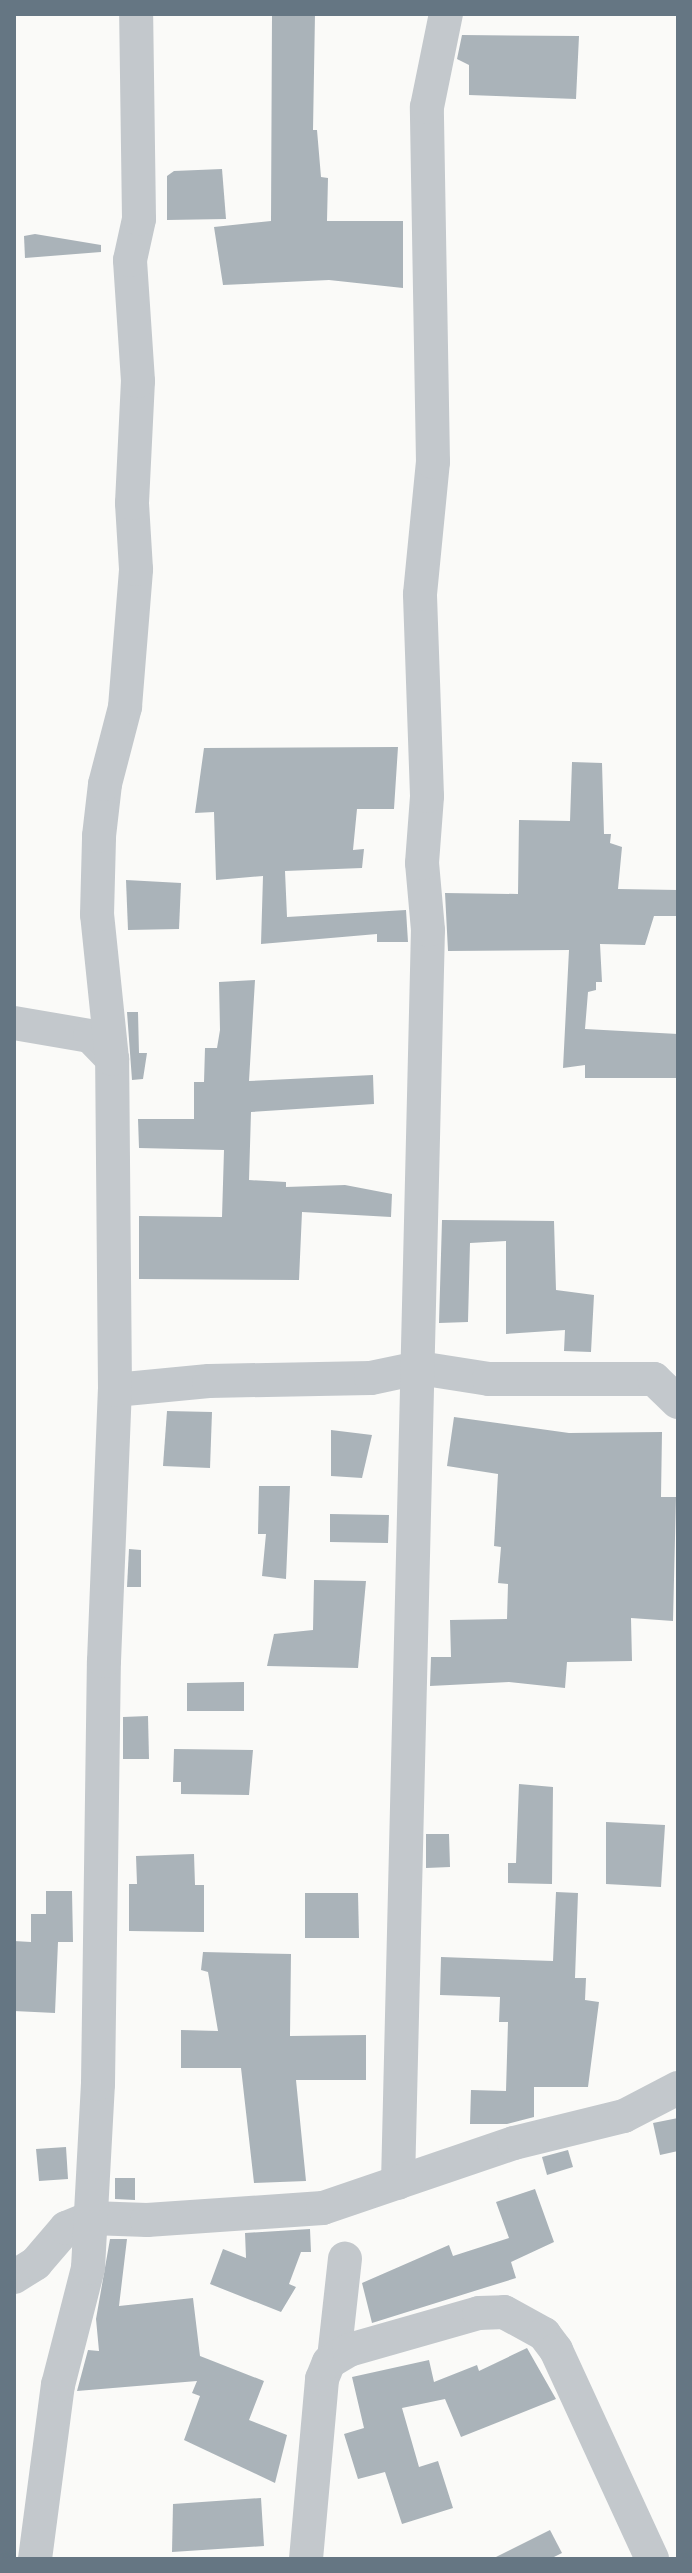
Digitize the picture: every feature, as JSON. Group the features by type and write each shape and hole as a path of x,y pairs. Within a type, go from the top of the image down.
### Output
{"street":[{"path":"35,2559 58,2385 88,2268 91,2218 115,1390 112,1059 97,915 99,836 105,784 125,707 136,569 132,503 138,381 130,260 139,219 136,14"},
{"path":"398,2183 428,930 422,863 427,796 420,558 433,462 427,107 446,14"},
{"path":"14,1023 90,1036 112,1059"},
{"path":"115,1390 209,1381 371,1378 419,1368 489,1379 670,1380"},
{"path":"25,2270 66,2228 91,2218 147,2220 323,2208 514,2143 624,2116 678,2088"},
{"path":"306,2559 322,2379 334,2358 345,2259"},
{"path":"25,2270 88,2268"},
{"path":"334,2358 479,2313 504,2312 544,2334 556,2350 652,2559"}],"building":[{"path":"272,14 315,14 313,130 317,130 321,177 328,178 327,221 403,221 403,288 329,280 223,285 214,227 271,221"},
{"path":"462,35 579,36 576,99 469,95 469,65 457,59"},
{"path":"222,169 226,219 167,220 167,176 174,171"},
{"path":"35,234 101,245 101,252 25,258 24,236"},
{"path":"398,747 394,809 357,809 353,850 364,849 362,868 285,871 287,917 406,910 408,942 377,942 377,934 261,944 263,876 216,880 214,812 195,813 204,748"},
{"path":"572,762 602,763 604,834 611,834 610,843 622,847 618,889 678,890 678,916 654,916 645,945 600,944 602,982 596,982 596,990 588,992 585,1029 678,1034 678,1078 585,1078 585,1065 563,1068 569,950 448,951 445,893 518,894 519,820 570,821"},
{"path":"126,880 181,883 179,929 128,930"},
{"path":"255,980 249,1081 373,1075 374,1104 251,1112 249,1180 286,1182 286,1187 345,1185 392,1194 391,1217 302,1212 299,1280 139,1279 139,1216 222,1217 224,1150 139,1148 138,1119 194,1119 194,1082 204,1082 205,1048 217,1048 220,1030 219,982"},
{"path":"127,1012 138,1012 139,1053 147,1053 143,1079 132,1080"},
{"path":"442,1220 554,1221 556,1290 594,1295 591,1352 564,1351 565,1330 506,1334 506,1241 470,1243 468,1322 439,1323"},
{"path":"167,1411 212,1412 210,1468 163,1466"},
{"path":"454,1417 569,1433 662,1432 661,1497 676,1497 673,1621 631,1618 632,1661 567,1662 565,1688 509,1682 430,1686 431,1657 451,1657 450,1620 507,1619 508,1584 498,1583 501,1547 494,1546 498,1474 447,1466"},
{"path":"331,1430 372,1435 362,1478 331,1476"},
{"path":"259,1486 290,1486 286,1579 262,1576 266,1534 258,1534"},
{"path":"330,1514 389,1515 388,1543 330,1542"},
{"path":"129,1549 141,1550 141,1587 127,1587"},
{"path":"314,1580 366,1581 358,1668 267,1666 274,1634 313,1630"},
{"path":"244,1682 244,1711 187,1711 187,1683"},
{"path":"148,1716 149,1759 123,1759 123,1717"},
{"path":"174,1749 253,1750 249,1795 181,1794 181,1782 173,1782"},
{"path":"519,1784 553,1787 552,1884 508,1883 508,1863 516,1863"},
{"path":"606,1822 665,1825 661,1887 606,1884"},
{"path":"426,1834 449,1834 450,1867 426,1868"},
{"path":"194,1854 195,1885 204,1885 204,1932 129,1931 129,1884 137,1884 136,1856"},
{"path":"46,1891 72,1891 73,1942 58,1942 55,2013 14,2011 14,1941 31,1942 31,1914 46,1914"},
{"path":"556,1892 578,1893 575,1978 586,1978 585,2000 599,2002 588,2087 534,2087 534,2117 507,2124 470,2124 471,2090 506,2091 508,2022 499,2022 500,1997 440,1995 441,1957 553,1961"},
{"path":"305,1893 358,1893 359,1938 305,1938"},
{"path":"203,1952 291,1954 290,2036 366,2035 366,2080 296,2080 306,2181 254,2183 241,2068 181,2068 181,2030 218,2031 208,1972 201,1970"},
{"path":"678,2118 678,2151 660,2155 653,2123"},
{"path":"66,2147 68,2179 39,2181 36,2149"},
{"path":"568,2150 573,2167 547,2175 542,2157"},
{"path":"115,2178 135,2178 135,2200 115,2199"},
{"path":"535,2189 554,2242 511,2262 516,2278 372,2323 362,2283 449,2245 453,2256 509,2238 496,2202"},
{"path":"310,2229 311,2252 301,2252 289,2284 296,2287 281,2312 210,2284 223,2249 246,2258 245,2233"},
{"path":"110,2239 127,2239 119,2306 193,2298 200,2356 264,2381 249,2420 287,2435 275,2483 184,2440 200,2396 192,2393 197,2381 77,2391 88,2350 99,2351 96,2319"},
{"path":"527,2348 556,2399 461,2437 445,2399 402,2408 419,2467 438,2461 453,2508 402,2524 385,2472 358,2479 344,2434 364,2428 352,2377 429,2360 434,2382 477,2365 479,2371"},
{"path":"261,2498 264,2546 172,2552 173,2504"},
{"path":"550,2530 562,2553 550,2559 492,2559"}]}
